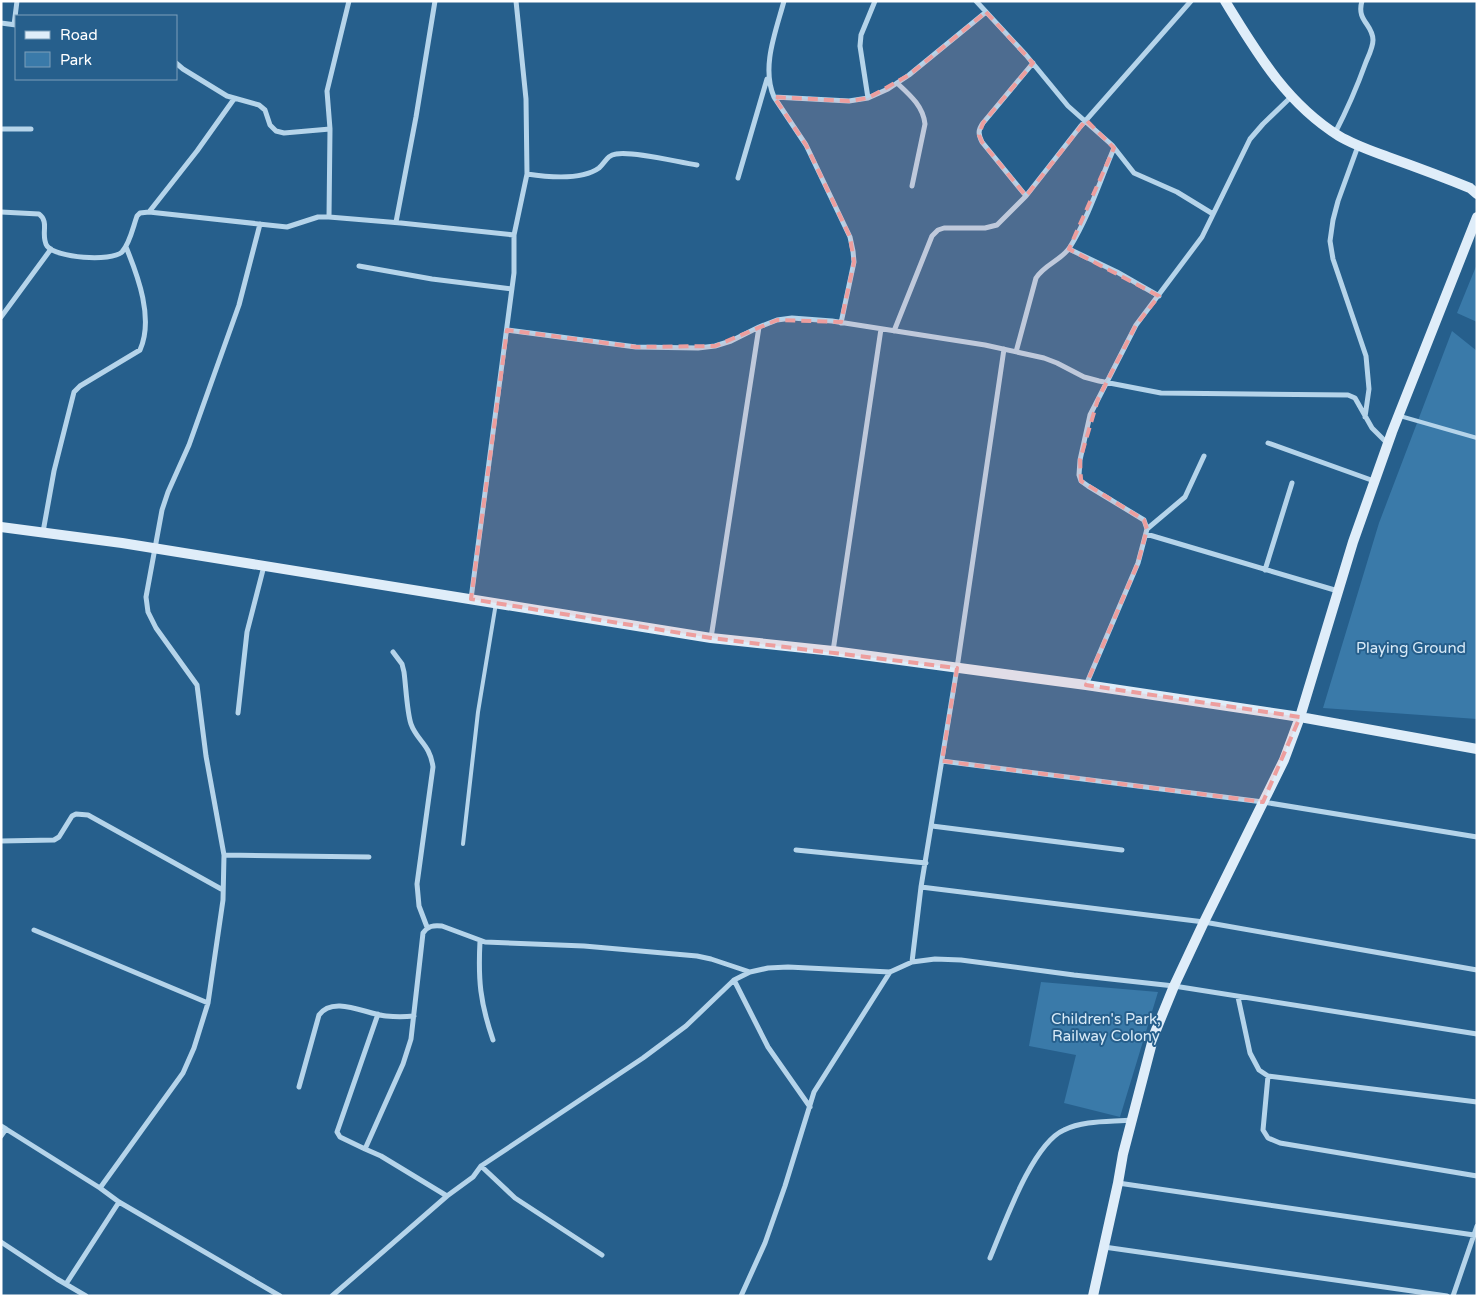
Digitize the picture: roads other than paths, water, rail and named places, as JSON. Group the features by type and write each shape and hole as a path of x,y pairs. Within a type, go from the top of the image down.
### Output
{"street":[{"path":"16,15 17,1"},
{"path":"328,217 330,129 327,91 349,1"},
{"path":"396,222 435,1"},
{"path":"471,599 514,273 514,235 527,174 526,99 516,1"},
{"path":"738,178 768,76 784,1"},
{"path":"868,98 860,46 861,35 875,1"},
{"path":"976,1 1033,63 1068,106 1086,120 1114,148 1134,173 1177,192 1213,214"},
{"path":"894,331 932,236 938,230 985,228 996,225 1026,196 1086,120 1191,1"},
{"path":"1225,1 1252,46 1290,97 1316,119 1358,146 1470,188 1476,192"},
{"path":"1336,133 1357,87 1373,40 1372,31 1362,18 1360,10 1362,1"},
{"path":"774,97 849,102 868,98 909,75 986,12"},
{"path":"1,24 15,25"},
{"path":"1026,196 982,142 979,129 1033,63"},
{"path":"178,65 227,96 259,105 265,110 267,120 276,131 284,133 330,129"},
{"path":"768,76 770,89 774,97 806,145 850,238 854,262 841,322"},
{"path":"897,83 916,102 924,114 925,124 912,186"},
{"path":"1086,685 1138,563 1147,532 1144,520 1081,481 1079,476 1080,460 1090,415 1136,325 1202,237 1250,139 1290,97"},
{"path":"149,212 197,151 234,99"},
{"path":"1,129 31,129"},
{"path":"1358,146 1338,201 1330,241 1333,259 1366,356 1369,389 1365,418"},
{"path":"1016,352 1036,278 1040,271 1069,249 1085,220 1114,148"},
{"path":"527,174 557,178 572,176 599,168 608,157 616,154 630,154 697,165"},
{"path":"1,212 39,214 45,222 46,245 50,249 99,259 112,257 120,253 126,247 137,216 140,213 149,212 287,227 318,217 328,217 396,222 514,235"},
{"path":"1093,1296 1123,1154 1154,1035 1174,986 1204,922 1284,760 1300,717 1353,542 1374,481 1477,217"},
{"path":"100,1188 183,1073 194,1048 208,1003 223,890 224,855 206,756 197,685 156,628 148,612 146,597 162,510 189,445 239,305 260,224"},
{"path":"43,532 54,471 74,392 80,386 140,350 143,343 144,306 136,271 126,247"},
{"path":"1,318 50,249"},
{"path":"1069,249 1117,272 1159,296"},
{"path":"359,266 432,279 512,289"},
{"path":"507,330 636,346 678,349 715,346 731,341 777,320 792,318 841,322 1004,349 1044,358 1084,377 1161,393 1348,396 1355,398 1372,428 1388,444"},
{"path":"711,638 759,327"},
{"path":"833,651 881,329"},
{"path":"912,962 1004,349"},
{"path":"1268,444 1374,481"},
{"path":"1147,532 1185,497 1204,456"},
{"path":"1265,570 1292,483"},
{"path":"1,526 711,638 833,651 1086,685 1300,717 1477,749"},
{"path":"1147,532 1338,591"},
{"path":"238,713 247,632 264,566"},
{"path":"393,652 402,664 404,672 411,725 432,757 433,766 417,884 419,906 427,928"},
{"path":"942,761 1263,802 1477,837"},
{"path":"1,841 54,840 59,837 72,816 82,813 223,890"},
{"path":"932,826 1122,850"},
{"path":"796,850 926,863"},
{"path":"224,855 368,857"},
{"path":"922,888 1204,922 1477,970"},
{"path":"365,1149 411,1039 423,933 427,928 442,926 480,940 497,943 584,946 680,954 711,959 750,972"},
{"path":"34,930 208,1003"},
{"path":"480,940 480,989 484,1012 493,1040"},
{"path":"332,1296 447,1196 473,1177 481,1166 650,1052 686,1026 734,980 750,972 768,968 788,967 890,972 912,962 935,959 962,960 1074,976 1174,986 1477,1034"},
{"path":"741,1296 765,1243 814,1092 890,972"},
{"path":"734,980 768,1047 810,1107"},
{"path":"1238,996 1250,1052 1259,1070 1268,1076 1477,1102"},
{"path":"299,1087 319,1015 323,1010 328,1007 338,1006 394,1017 414,1016"},
{"path":"378,1014 337,1132 340,1137 381,1156 447,1196"},
{"path":"1268,1076 1263,1130 1268,1138 1280,1143 1477,1176"},
{"path":"990,1258 1018,1193 1038,1154 1049,1140 1063,1130 1080,1124 1132,1120"},
{"path":"1,1136 3,1128 100,1188 119,1202 276,1295"},
{"path":"481,1166 515,1198 602,1255"},
{"path":"1118,1183 1474,1235"},
{"path":"66,1284 119,1202"},
{"path":"1453,1296 1477,1226"},
{"path":"1,1242 86,1296"},
{"path":"1104,1247 1447,1296"}],"lane":[{"path":"1398,416 1477,438"},
{"path":"462,844 478,712 496,603"}],"park label":[{"name":"Playing Ground","path":"1411,648"},
{"name":"Children's Park, Railway Colony","path":"1106,1028"}]}
